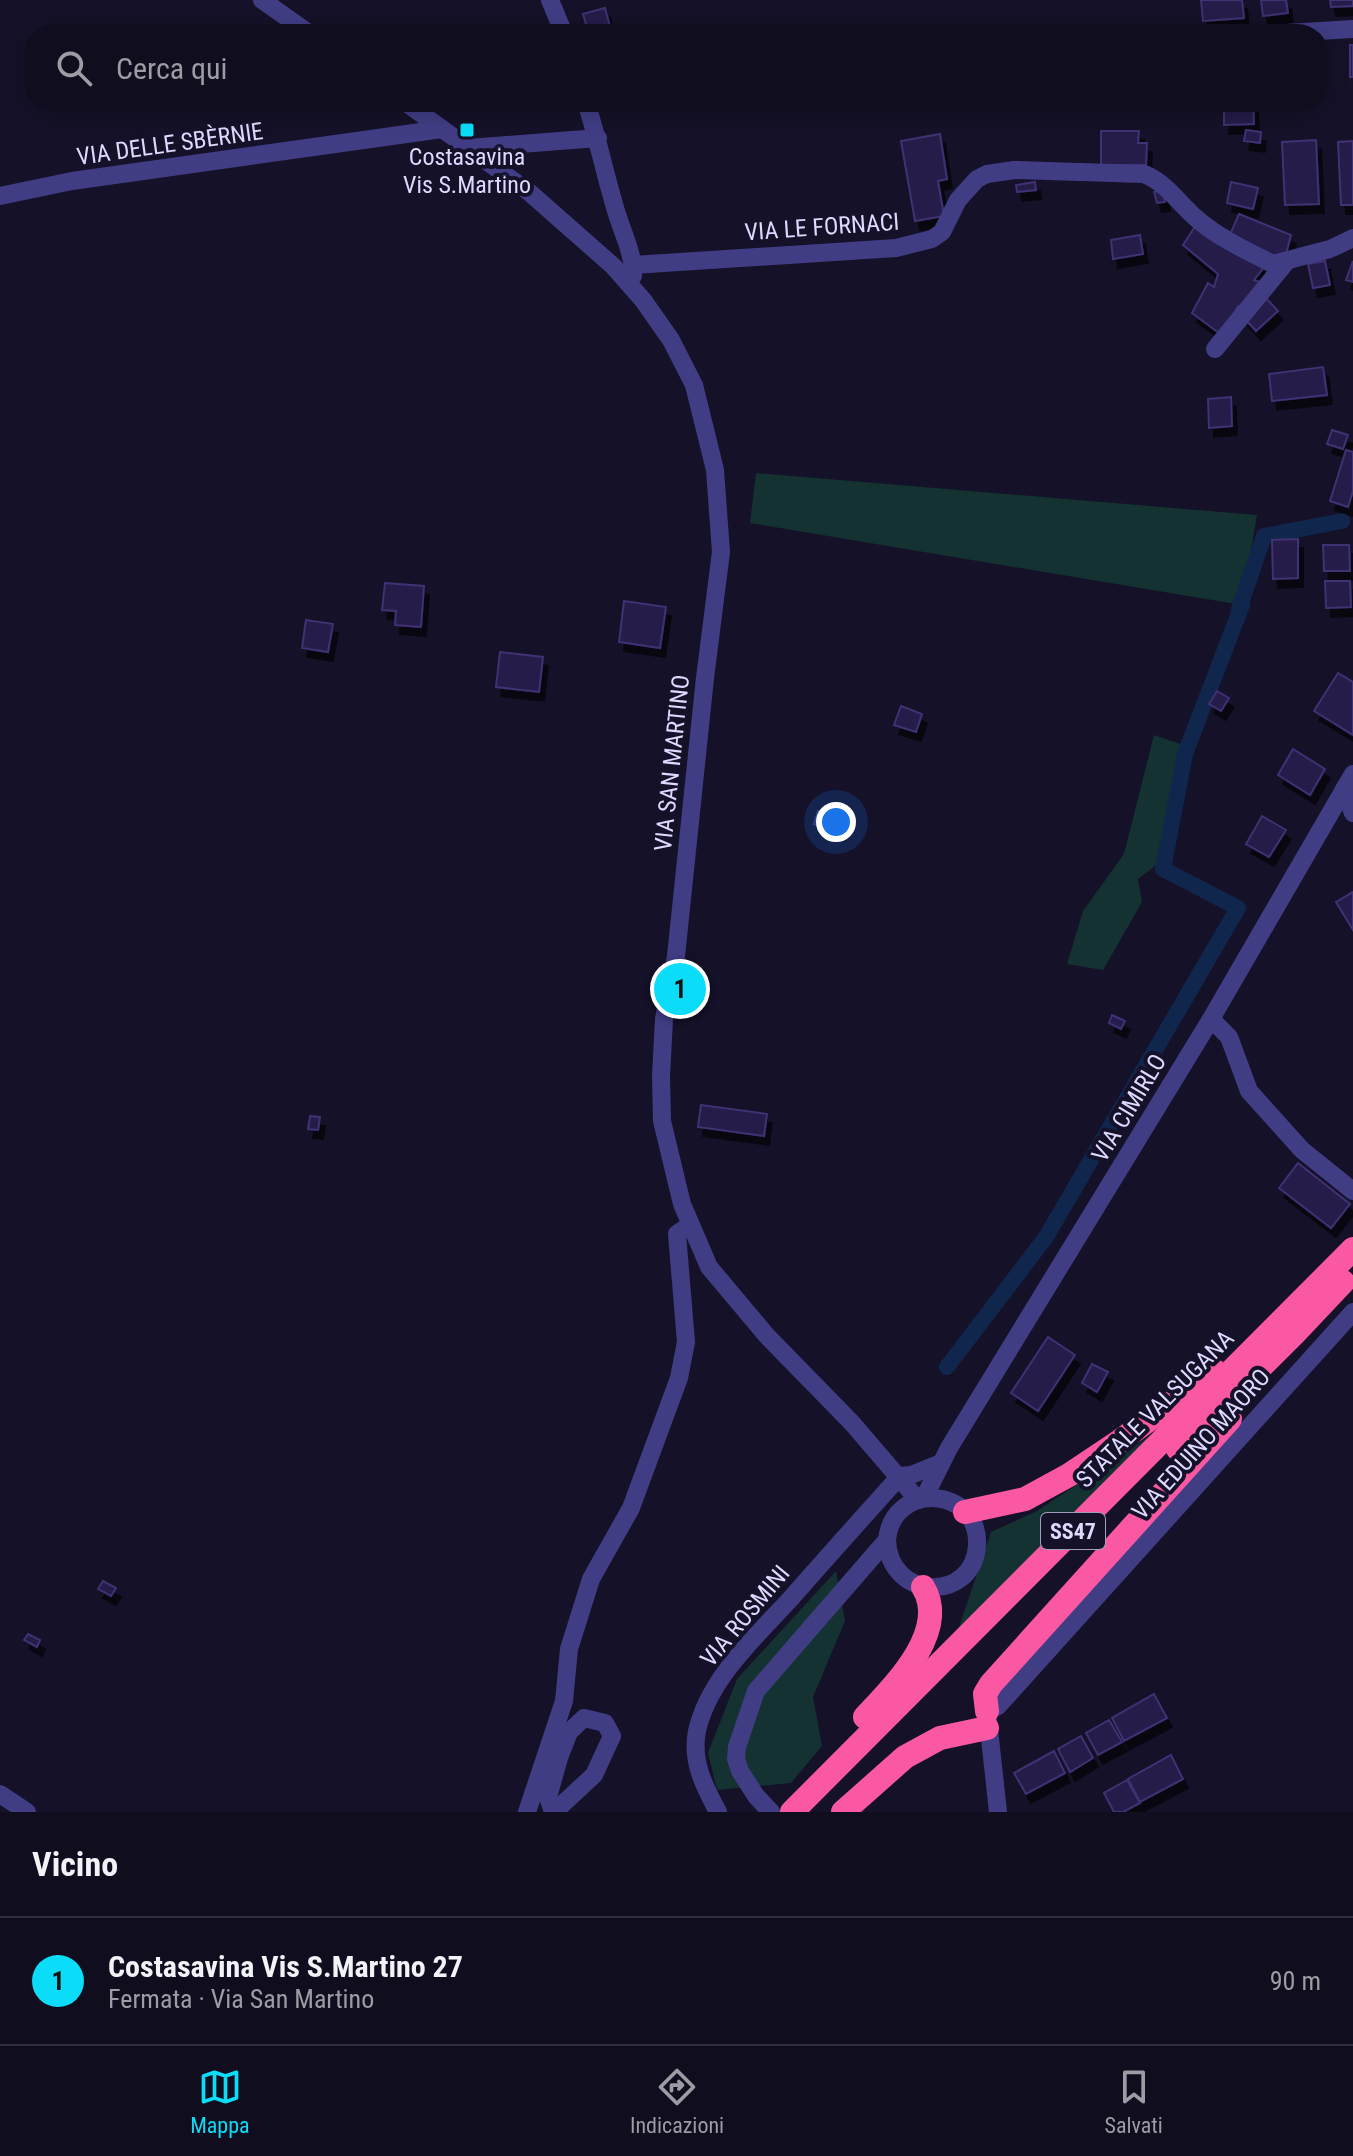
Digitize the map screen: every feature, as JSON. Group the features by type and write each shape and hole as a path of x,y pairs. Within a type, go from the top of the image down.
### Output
{"highway":[{"name":"STATALE VALSUGANA","path":"814,1812 1288,1328 1353,1249"},
{"name":"STATALE VALSUGANA","path":"793,1812 1288,1328 1353,1271"},
{"path":"965,1512 1025,1499 1069,1475 1288,1328"},
{"path":"843,1812 905,1757 940,1738 987,1720 985,1694 991,1684 1119,1539 1279,1366 1288,1328"},
{"path":"793,1812 848,1734 890,1690 926,1638 931,1611 929,1596 923,1587"}],"street":[{"path":"262,0 296,24"},
{"path":"550,0 560,24"},
{"path":"1329,30 1353,29"},
{"name":"VIA SAN MARTINO","path":"419,112 529,192 613,266 671,340 694,385 715,470 721,552 701,708 676,956 664,1019 662,1121 682,1204 709,1267 767,1336 900,1476"},
{"path":"589,112 633,265 633,288"},
{"name":"VIA DELLE SBÈRNIE","path":"0,196 72,181 442,129"},
{"path":"469,148 598,138"},
{"name":"VIA LE FORNACI","path":"633,265 913,245 942,232 958,200 977,179 987,174 1014,170 1144,174 1156,179 1198,220 1273,264 1330,249 1353,238"},
{"path":"1215,349 1287,261"},
{"path":"1348,782 1353,813"},
{"name":"VIA CIMIRLO","path":"941,1463 1211,1019 1348,782"},
{"path":"1211,1019 1229,1037 1249,1091 1302,1150 1353,1191"},
{"path":"527,1812 564,1701 569,1649 591,1579 631,1508 679,1378 686,1342 677,1234 690,1225"},
{"name":"VIA EDUINO MAORO","path":"987,1720 1353,1312"},
{"path":"900,1476 941,1463"},
{"path":"900,1476 922,1501 965,1512 973,1523 977,1540 971,1565 949,1585 923,1587 911,1582 897,1571 889,1556 887,1540 892,1521 922,1501 941,1463"},
{"name":"VIA ROSMINI","path":"718,1812 701,1780 695,1753 705,1705 730,1667 900,1476"},
{"path":"771,1812 756,1796 736,1759 737,1747 756,1691 887,1540"},
{"path":"853,1577 897,1571"},
{"path":"584,1718 605,1723 612,1736 594,1775 553,1812 548,1797 569,1732 584,1718"},
{"path":"987,1720 998,1812"},
{"path":"0,1794 27,1812"}],"green space":[{"path":"756,473 1257,515 1242,605 750,523"},
{"path":"1154,735 1186,746 1164,859 1138,879 1142,902 1103,970 1067,964 1083,911 1124,854"},
{"path":"1156,1432 957,1633 991,1532 1037,1511"},
{"path":"836,1571 845,1621 813,1697 822,1746 791,1783 717,1790 708,1753 737,1679"}],"building":[{"path":"1201,0 1242,0 1244,18 1203,21"},
{"path":"1261,0 1286,0 1288,13 1263,16"},
{"path":"1330,0 1353,0 1353,6 1331,7"},
{"path":"605,8 609,24 586,24 583,14"},
{"path":"1350,45 1353,45 1353,77 1350,77"},
{"path":"1224,112 1253,112 1254,124 1224,125"},
{"path":"1246,130 1261,132 1260,143 1244,141"},
{"path":"1101,131 1139,131 1138,143 1147,143 1146,165 1101,165"},
{"path":"940,134 947,179 938,181 944,216 915,221 901,141"},
{"path":"1316,140 1319,204 1285,205 1282,142"},
{"path":"1353,141 1353,205 1341,205 1338,142"},
{"path":"1035,182 1036,190 1017,192 1016,185"},
{"path":"1231,182 1258,188 1253,209 1227,203"},
{"path":"1163,190 1165,202 1157,203 1154,192"},
{"path":"1239,214 1291,235 1285,258 1248,249 1229,237"},
{"path":"1196,225 1265,266 1254,280 1262,283 1245,308 1238,306 1223,336 1192,313 1208,283 1214,287 1218,274 1183,245"},
{"path":"1140,235 1143,254 1113,259 1111,240"},
{"path":"1325,261 1330,285 1313,288 1308,264"},
{"path":"1353,261 1353,282 1346,280"},
{"path":"1265,297 1278,311 1256,331 1243,317"},
{"path":"1323,367 1327,395 1272,401 1269,374"},
{"path":"1231,397 1232,426 1209,428 1208,399"},
{"path":"1332,430 1348,435 1343,449 1327,444"},
{"path":"1346,450 1353,452 1353,491 1348,507 1330,501"},
{"path":"1298,539 1298,578 1273,579 1272,540"},
{"path":"1323,545 1349,545 1350,571 1324,571"},
{"path":"1325,581 1350,581 1351,607 1326,608"},
{"path":"385,583 424,586 421,627 395,625 396,611 382,610"},
{"path":"624,601 666,607 660,648 619,642"},
{"path":"306,620 333,624 328,652 302,648"},
{"path":"500,652 543,657 539,692 496,687"},
{"path":"1338,673 1353,682 1353,735 1314,711"},
{"path":"1217,691 1229,698 1221,711 1209,704"},
{"path":"901,706 922,714 916,732 894,725"},
{"path":"1293,749 1325,769 1310,795 1278,775"},
{"path":"818,811 843,818 840,832 814,824"},
{"path":"1262,816 1286,830 1269,857 1246,844"},
{"path":"1353,892 1353,930 1336,902"},
{"path":"1112,1015 1125,1021 1121,1029 1109,1023"},
{"path":"701,1105 767,1114 764,1136 698,1127"},
{"path":"310,1116 320,1117 318,1130 308,1129"},
{"path":"1298,1163 1350,1204 1331,1228 1279,1188"},
{"path":"1048,1337 1075,1355 1038,1411 1011,1393"},
{"path":"1092,1364 1108,1372 1097,1392 1082,1383"},
{"path":"103,1581 116,1588 111,1596 98,1589"},
{"path":"28,1634 40,1640 37,1647 24,1640"},
{"path":"1154,1694 1167,1718 1124,1741 1112,1718"},
{"path":"1109,1720 1122,1742 1098,1755 1086,1733"},
{"path":"1081,1736 1093,1758 1070,1772 1058,1749"},
{"path":"1054,1751 1065,1773 1026,1794 1014,1773"},
{"path":"1171,1755 1183,1779 1140,1802 1128,1779"},
{"path":"1127,1780 1140,1803 1123,1812 1114,1812 1104,1793"}],"waterway":[{"path":"1239,609 1264,536 1342,521"},
{"path":"947,1367 1046,1237 1238,908 1163,869 1185,754 1242,605"}],"place":[{"name":"Costasavina Vis S.Martino","path":"467,130"},
{"name":"Costasavina Vis S.Martino 27","path":"680,989"}]}
